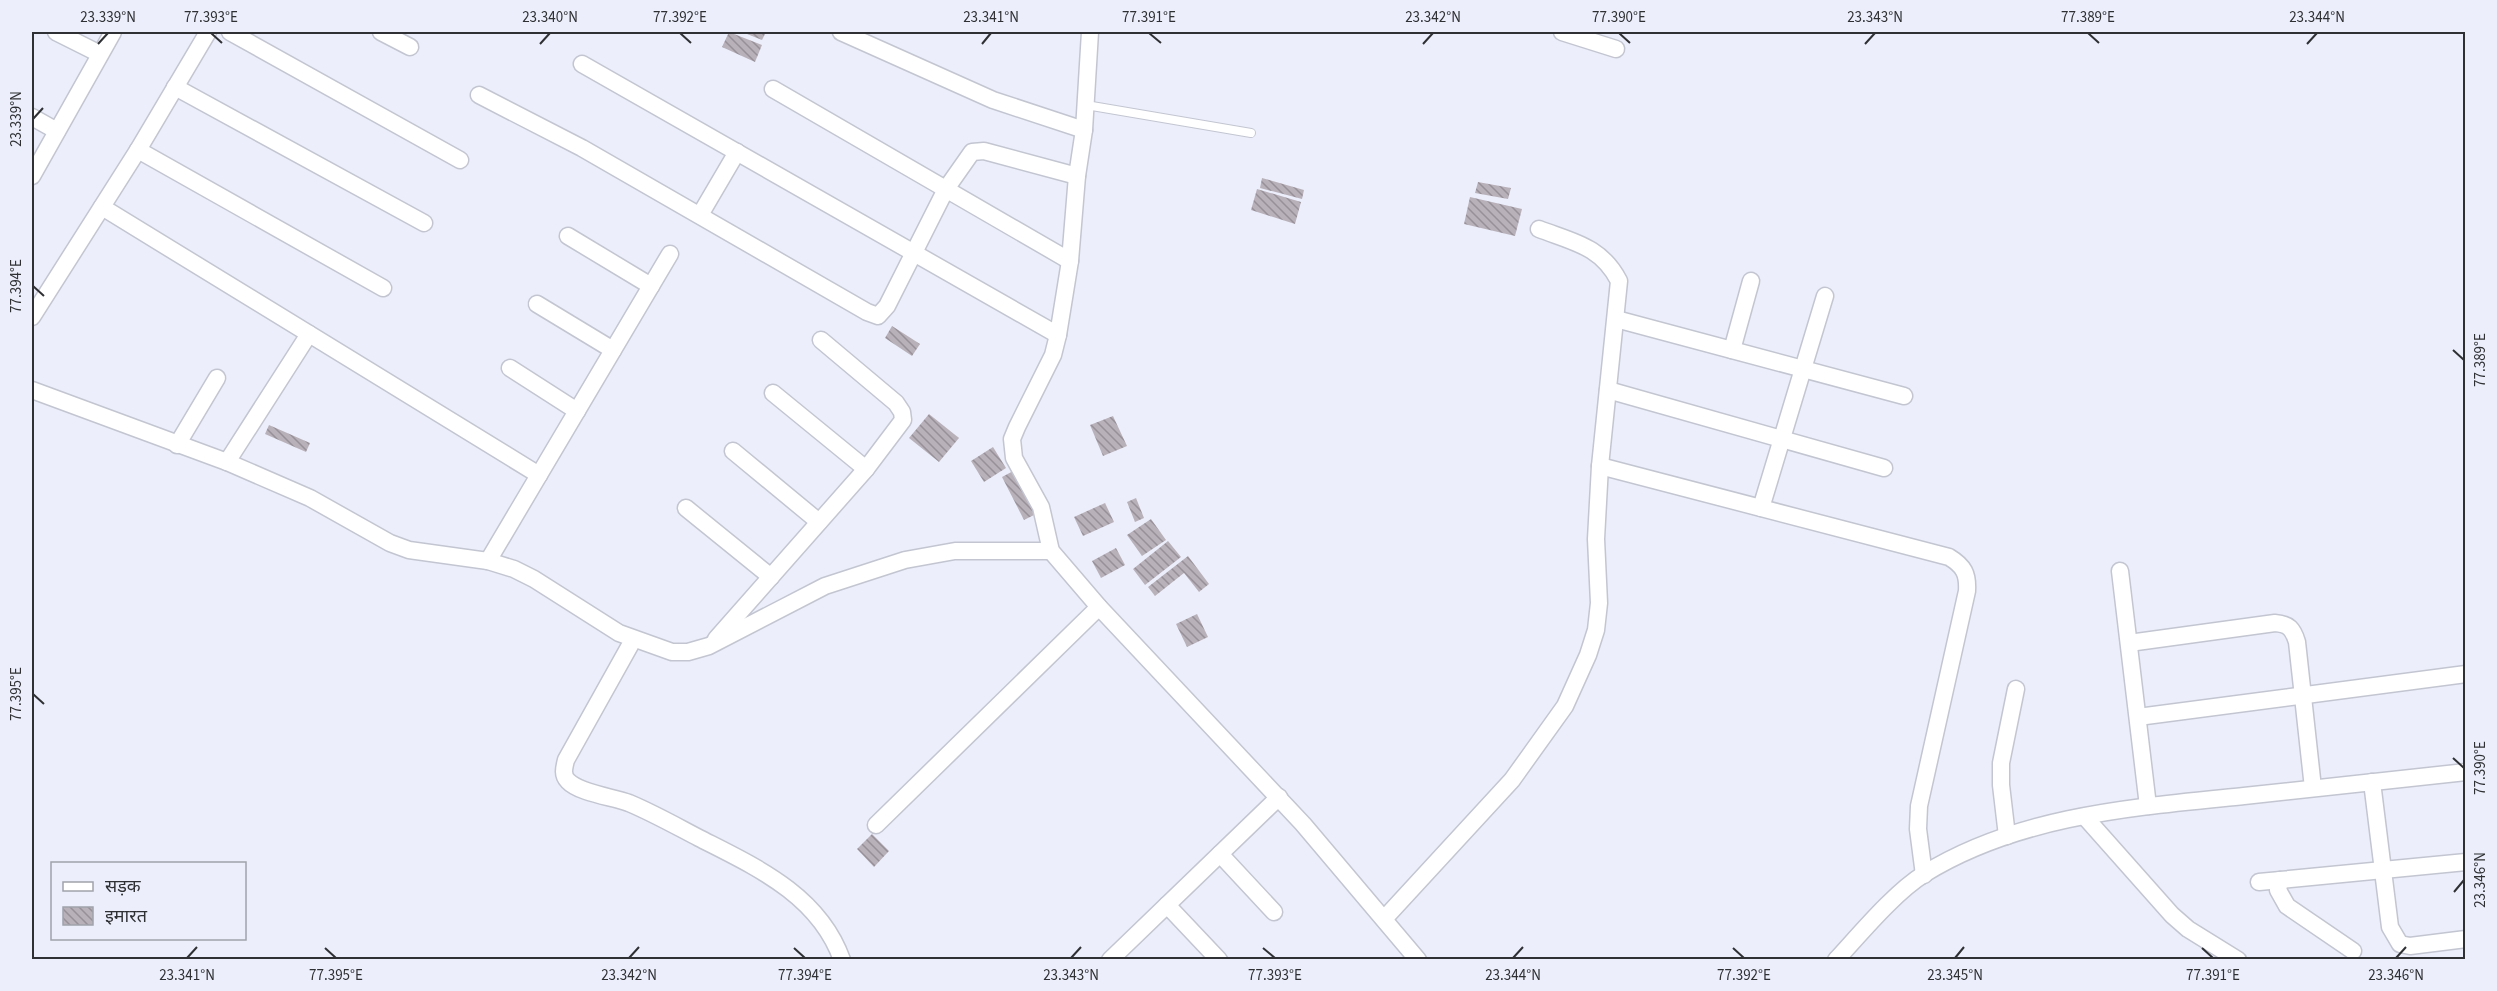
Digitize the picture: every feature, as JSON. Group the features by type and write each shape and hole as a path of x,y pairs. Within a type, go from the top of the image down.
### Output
{"street":[{"path":"56,32 100,54"},
{"path":"32,176 113,32"},
{"path":"32,317 138,150 208,32"},
{"path":"230,32 460,160"},
{"path":"381,32 410,47"},
{"path":"841,32 993,100 1084,130"},
{"path":"1090,32 1084,130 1077,176 1070,261 1053,355 1017,427 1012,447 1020,470 1041,507 1051,551 1099,607 1279,797 1418,960"},
{"path":"1562,32 1616,49"},
{"path":"582,64 1058,334"},
{"path":"175,87 424,223"},
{"path":"773,89 1070,261"},
{"path":"479,95 582,148 867,312 878,315 887,306 912,252 946,189 972,152 984,151 1077,176"},
{"path":"32,117 57,131"},
{"path":"138,150 383,288"},
{"path":"700,214 737,152"},
{"path":"102,207 539,475"},
{"path":"1384,919 1512,780 1552,727 1575,686 1596,630 1599,603 1596,539 1600,466 1618,281 1612,267 1601,255 1589,248 1539,229"},
{"path":"568,236 651,286"},
{"path":"488,561 670,254"},
{"path":"1732,350 1751,281"},
{"path":"1761,508 1825,296"},
{"path":"537,304 613,350"},
{"path":"1616,319 1904,396"},
{"path":"227,462 309,333"},
{"path":"710,646 866,469 903,420 902,412 896,403 821,340"},
{"path":"510,368 577,411"},
{"path":"177,444 217,378"},
{"path":"32,390 227,462 310,498 399,546 424,553 488,561 514,569 534,579 619,633 633,640 672,652 688,652 710,646 825,586 905,560 955,551 1051,551"},
{"path":"1608,390 1884,468"},
{"path":"773,393 866,469"},
{"path":"733,451 819,522"},
{"path":"1600,466 1949,557 1961,564 1968,577 1967,591 1920,796 1918,829 1923,875"},
{"path":"686,508 771,577"},
{"path":"2120,571 2148,806"},
{"path":"876,825 1099,607"},
{"path":"2129,644 2275,623 2286,624 2293,630 2297,642 2313,788"},
{"path":"633,640 566,760 563,772 567,781 576,787 632,804 767,872 817,915 829,931 842,960"},
{"path":"2138,717 2466,674"},
{"path":"2007,836 2001,764 2016,689"},
{"path":"1836,960 1880,914 1923,875 2028,828 2148,806 2466,772"},
{"path":"2372,782 2390,927 2400,944 2410,946 2466,939"},
{"path":"1116,958 1167,905 1279,797"},
{"path":"2085,817 2172,915 2188,929 2238,960"},
{"path":"1220,854 1274,912"},
{"path":"2259,882 2383,872 2466,862"},
{"path":"2280,880 2278,890 2287,906 2353,951"},
{"path":"1167,905 1219,960"}],"lane":[{"path":"1086,105 1251,133"}],"building":[{"path":"729,32 762,45 755,62 722,47"},
{"path":"742,32 766,32 762,40"},
{"path":"1262,178 1304,190 1302,199 1260,188"},
{"path":"1478,182 1511,188 1508,199 1475,193"},
{"path":"1257,189 1301,202 1295,224 1251,210"},
{"path":"1470,197 1522,209 1515,236 1464,224"},
{"path":"892,326 920,344 912,356 885,338"},
{"path":"929,414 959,438 939,462 909,438"},
{"path":"1113,416 1127,446 1103,456 1090,425"},
{"path":"269,425 310,443 306,452 265,434"},
{"path":"993,447 1006,468 984,482 971,461"},
{"path":"1015,470 1038,513 1024,520 1002,477"},
{"path":"1136,498 1144,518 1135,522 1127,502"},
{"path":"1105,503 1114,522 1083,536 1074,517"},
{"path":"1151,519 1166,540 1142,556 1127,535"},
{"path":"1168,541 1181,557 1145,585 1133,569"},
{"path":"1116,548 1125,565 1101,578 1092,561"},
{"path":"1188,556 1209,584 1199,592 1184,573 1155,596 1148,587"},
{"path":"1197,614 1208,637 1187,647 1176,624"},
{"path":"872,834 889,851 874,867 857,849"}]}
